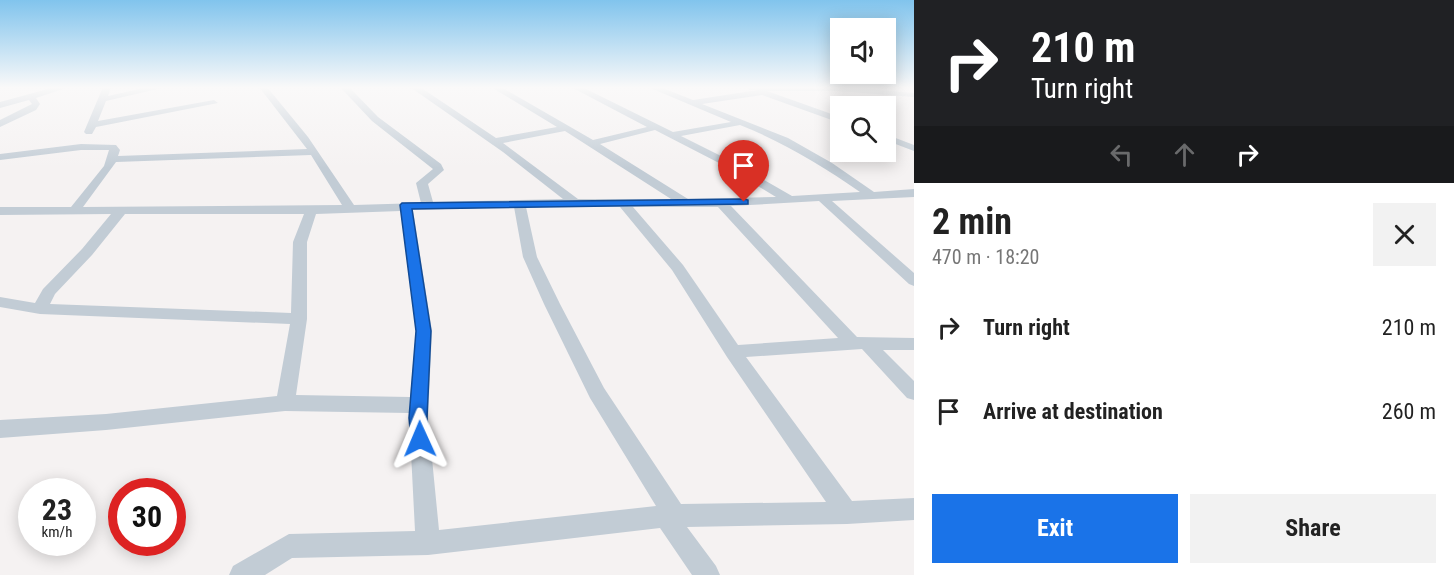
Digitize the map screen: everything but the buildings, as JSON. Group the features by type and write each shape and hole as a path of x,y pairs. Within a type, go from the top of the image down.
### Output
{"street":[{"path":"0,124 21,114"},
{"path":"81,147 97,114"},
{"path":"92,125 154,114"},
{"path":"282,114 298,130 311,152 329,172 349,207"},
{"path":"370,114 437,166 439,170 422,183 428,205"},
{"path":"454,114 495,141 574,202"},
{"path":"541,114 592,143 685,203"},
{"path":"631,114 789,199"},
{"path":"718,114 785,140 828,165 870,194"},
{"path":"672,135 739,123"},
{"path":"592,143 657,126"},
{"path":"495,141 566,128"},
{"path":"901,143 914,137"},
{"path":"896,141 914,148"},
{"path":"0,157 81,147 112,147 115,150 112,159 73,212"},
{"path":"112,159 311,152"},
{"path":"0,211 311,210 406,205 574,202 721,203 914,193"},
{"path":"821,197 914,281"},
{"path":"519,203 530,257 552,304 597,393 707,575"},
{"path":"623,203 678,268 733,352 847,513"},
{"path":"721,203 859,343 914,393"},
{"path":"406,205 424,331 418,418 428,543"},
{"path":"285,403 299,319 300,242 311,210"},
{"path":"40,309 48,292 87,252 120,212"},
{"path":"0,302 40,309 299,319"},
{"path":"733,352 859,343 914,344"},
{"path":"0,429 106,422 285,403 420,405"},
{"path":"242,575 289,546 428,543 670,516 911,514"}],"route":[{"path":"420,439 418,418 424,331 406,205 744,202"}]}
